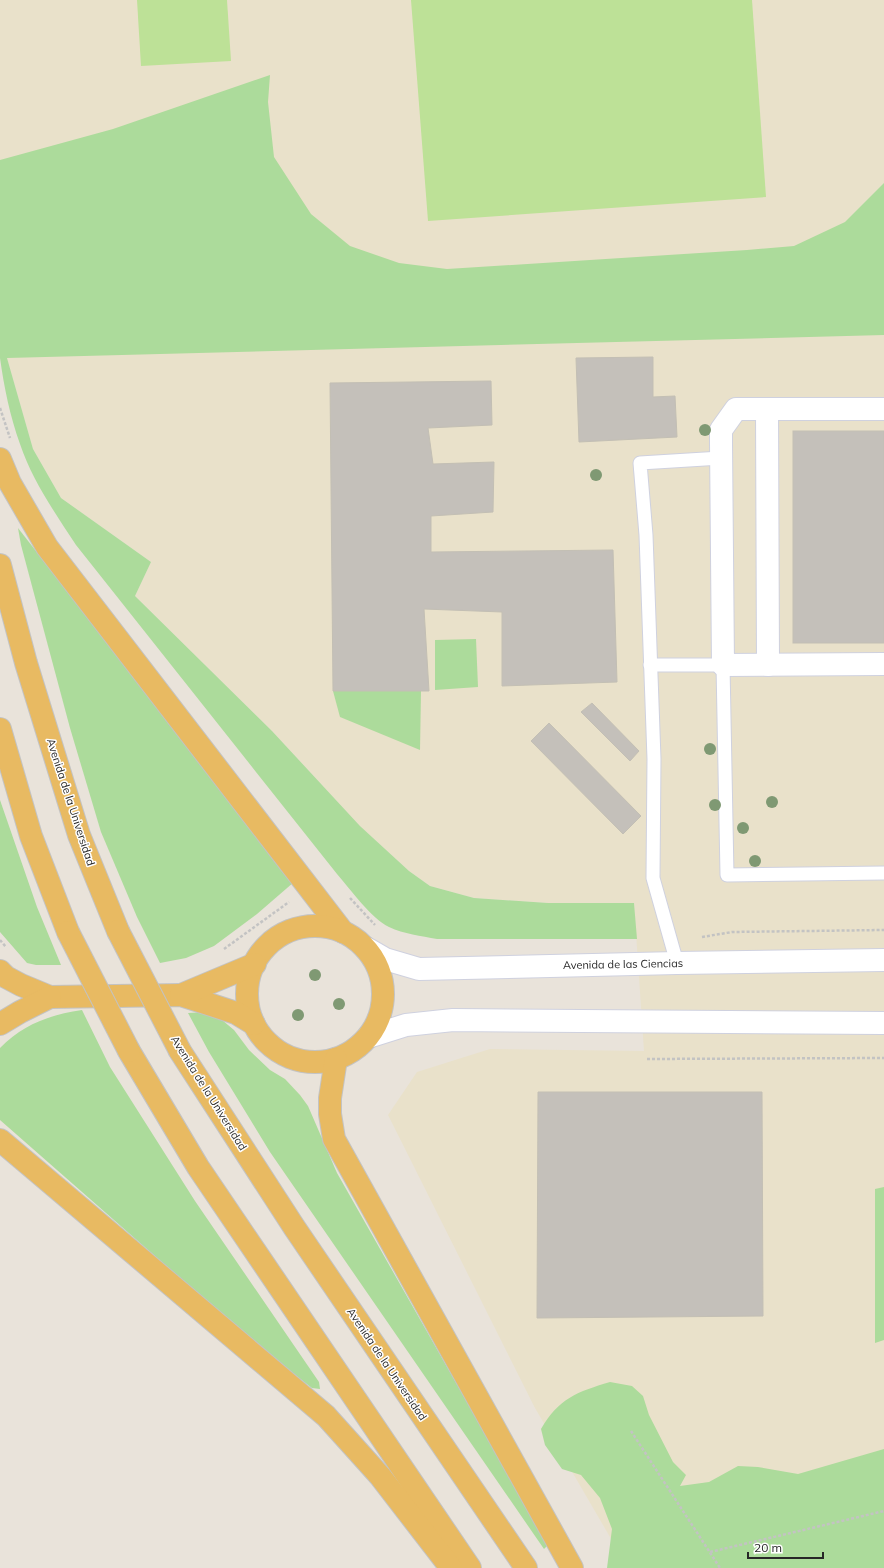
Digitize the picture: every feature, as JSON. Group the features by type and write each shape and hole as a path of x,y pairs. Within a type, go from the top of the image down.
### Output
{"highway":[{"path":"6,452 10,483 47,547 343,932"},
{"name":"Avenida de la Universidad","path":"0,565 26,663 79,835 118,931 180,1051 294,1228 526,1568"},
{"path":"0,729 31,836 68,932 129,1051 198,1167 470,1568"},
{"path":"320,926 343,932 356,939 366,948 378,966 384,992 384,999 379,1019 368,1037 351,1052 336,1059 316,1062 289,1057 271,1046 254,1024 249,1009 247,994 249,978 255,964 262,952 272,941 296,928 320,926"},
{"path":"181,995 255,964"},
{"path":"0,971 6,977 21,985 50,997 181,995 236,1013 254,1024"},
{"path":"0,1024 50,997"},
{"path":"336,1059 330,1098 330,1114 334,1139 572,1568"},
{"path":"0,1140 326,1416 380,1476 451,1568"}],"main road":[{"path":"884,408 736,409 721,430 723,665 884,664"},
{"path":"767,409 768,665"},
{"name":"Avenida de las Ciencias","path":"366,948 385,959 418,969 884,960"},
{"path":"368,1037 406,1025 453,1020 884,1023"}],"lane":[{"path":"677,963 652,878 654,759 646,535 640,463 721,458"},
{"path":"650,665 723,665 727,875 884,873"}],"path":[{"path":"0,408 6,452"},
{"path":"221,951 310,888"},
{"path":"346,894 376,926"},
{"path":"671,942 732,932 884,930"},
{"path":"0,940 8,950"},
{"path":"647,1059 884,1058"},
{"path":"631,1431 720,1568"},
{"path":"710,1552 884,1511"}],"shaded area":[{"path":"0,0 884,0 884,1568 628,1568 535,1408 388,1115 417,1072 490,1049 644,1051 634,903 548,903 474,898 430,886 409,871 360,826 272,731 135,596 151,562 61,498 33,449 7,358 0,358"}],"green space":[{"path":"137,0 227,0 231,61 141,66"},
{"path":"411,0 752,0 766,197 428,221"},
{"path":"270,75 268,102 274,157 311,214 350,246 399,263 447,269 794,246 845,222 884,183 884,335 7,358 33,449 61,498 151,562 135,596 272,731 360,826 409,871 430,886 474,898 548,903 634,903 637,939 437,939 401,931 382,923 362,903 337,874 76,545 37,483 25,457 10,412 0,358 0,160 113,129"},
{"path":"18,528 294,882 257,914 214,946 186,958 160,963 137,917 101,832 70,728 21,545"},
{"path":"476,639 478,687 435,690 435,640"},
{"path":"333,691 421,691 420,750 340,717"},
{"path":"0,800 37,907 61,965 36,965 27,963 0,932"},
{"path":"82,1010 110,1067 195,1201 319,1382 320,1389 312,1388 253,1342 0,1120 0,1048 18,1033 38,1022 70,1012"},
{"path":"208,1012 222,1020 234,1030 249,1050 270,1070 285,1079 308,1106 337,1173 548,1545 544,1549 270,1152 209,1052 188,1013"},
{"path":"884,1187 884,1340 875,1343 875,1189"},
{"path":"610,1382 632,1386 643,1396 649,1415 673,1462 686,1475 680,1486 709,1482 738,1466 758,1467 798,1474 884,1449 884,1568 607,1568 612,1529 600,1498 581,1475 562,1469 545,1445 541,1429 548,1418 562,1403 578,1393"}],"building":[{"path":"653,357 653,397 675,396 677,437 579,442 576,358"},
{"path":"491,381 492,425 428,428 433,464 494,462 493,512 431,516 431,552 613,550 617,682 502,686 502,612 424,609 429,691 333,691 330,383"},
{"path":"793,431 884,431 884,643 793,643"},
{"path":"592,703 639,751 630,761 581,712"},
{"path":"549,723 641,816 623,834 531,741"},
{"path":"538,1092 762,1092 763,1316 537,1318"}]}
